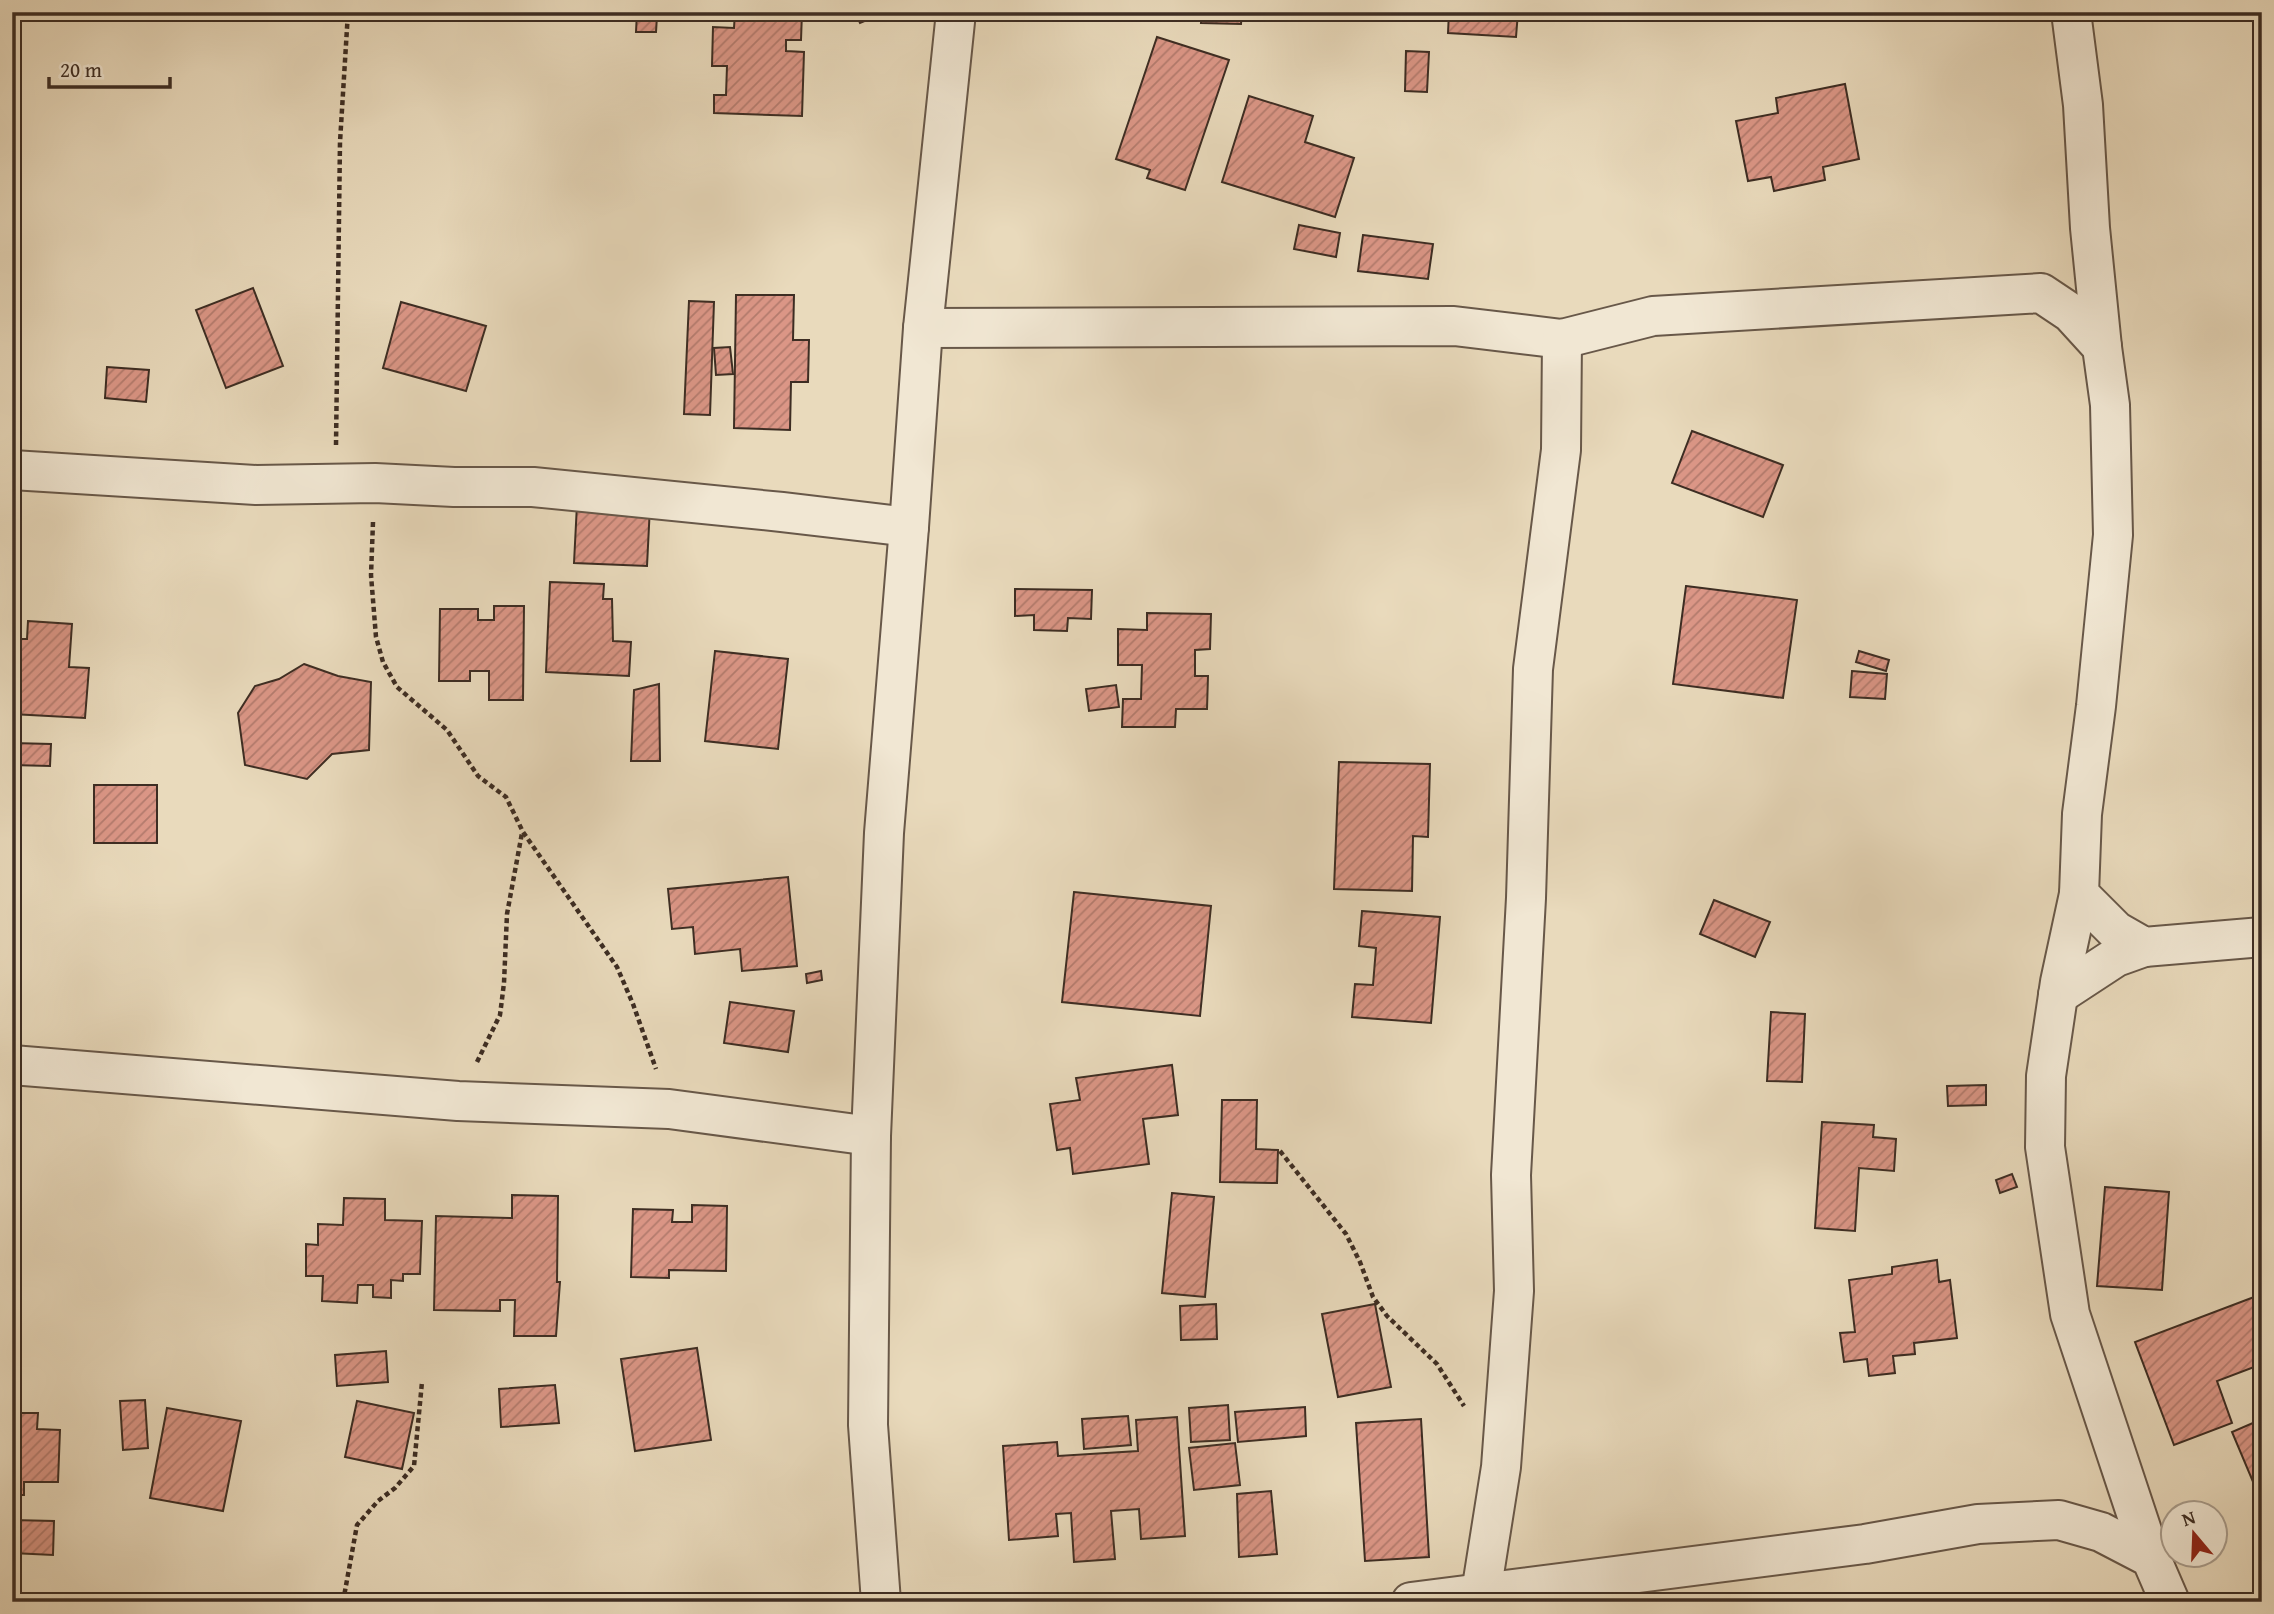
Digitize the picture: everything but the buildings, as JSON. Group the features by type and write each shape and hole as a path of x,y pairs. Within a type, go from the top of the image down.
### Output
{"street":[{"path":"881,1602 868,1425 871,1136 884,833 923,328 956,12"},
{"path":"2071,12 2084,105 2092,252 2110,405 2113,535 2096,706 2081,814 2079,894 2058,995 2046,1076 2045,1147 2070,1314 2151,1558 2169,1602"},
{"path":"923,328 1454,326 1562,339 1653,316 2041,293 2092,252"},
{"path":"2041,293 2071,313 2102,347"},
{"path":"1482,1597 1501,1466 1514,1292 1511,1175 1526,898 1533,669 1561,450 1562,339"},
{"path":"12,471 256,485 375,483 533,487 909,527"},
{"path":"2079,894 2116,931 2144,947"},
{"path":"2058,995 2116,957 2144,947 2262,937"},
{"path":"12,1065 458,1101 669,1109 871,1136"},
{"path":"1411,1602 1482,1597 1864,1544 1978,1524 2059,1520 2101,1532 2151,1558"}],"path":[{"path":"336,484 340,142 348,12"},
{"path":"375,483 371,575 376,637 383,662 397,687 447,730 478,776 506,797 523,832 617,967 634,1004 669,1109"},
{"path":"458,1101 499,1015 504,982 507,914 523,832"},
{"path":"1280,1151 1346,1234 1373,1297 1387,1316 1437,1364 1467,1410"},
{"path":"343,1602 358,1525 414,1466 422,1381"},
{"path":"12,1590 30,1602"}]}
